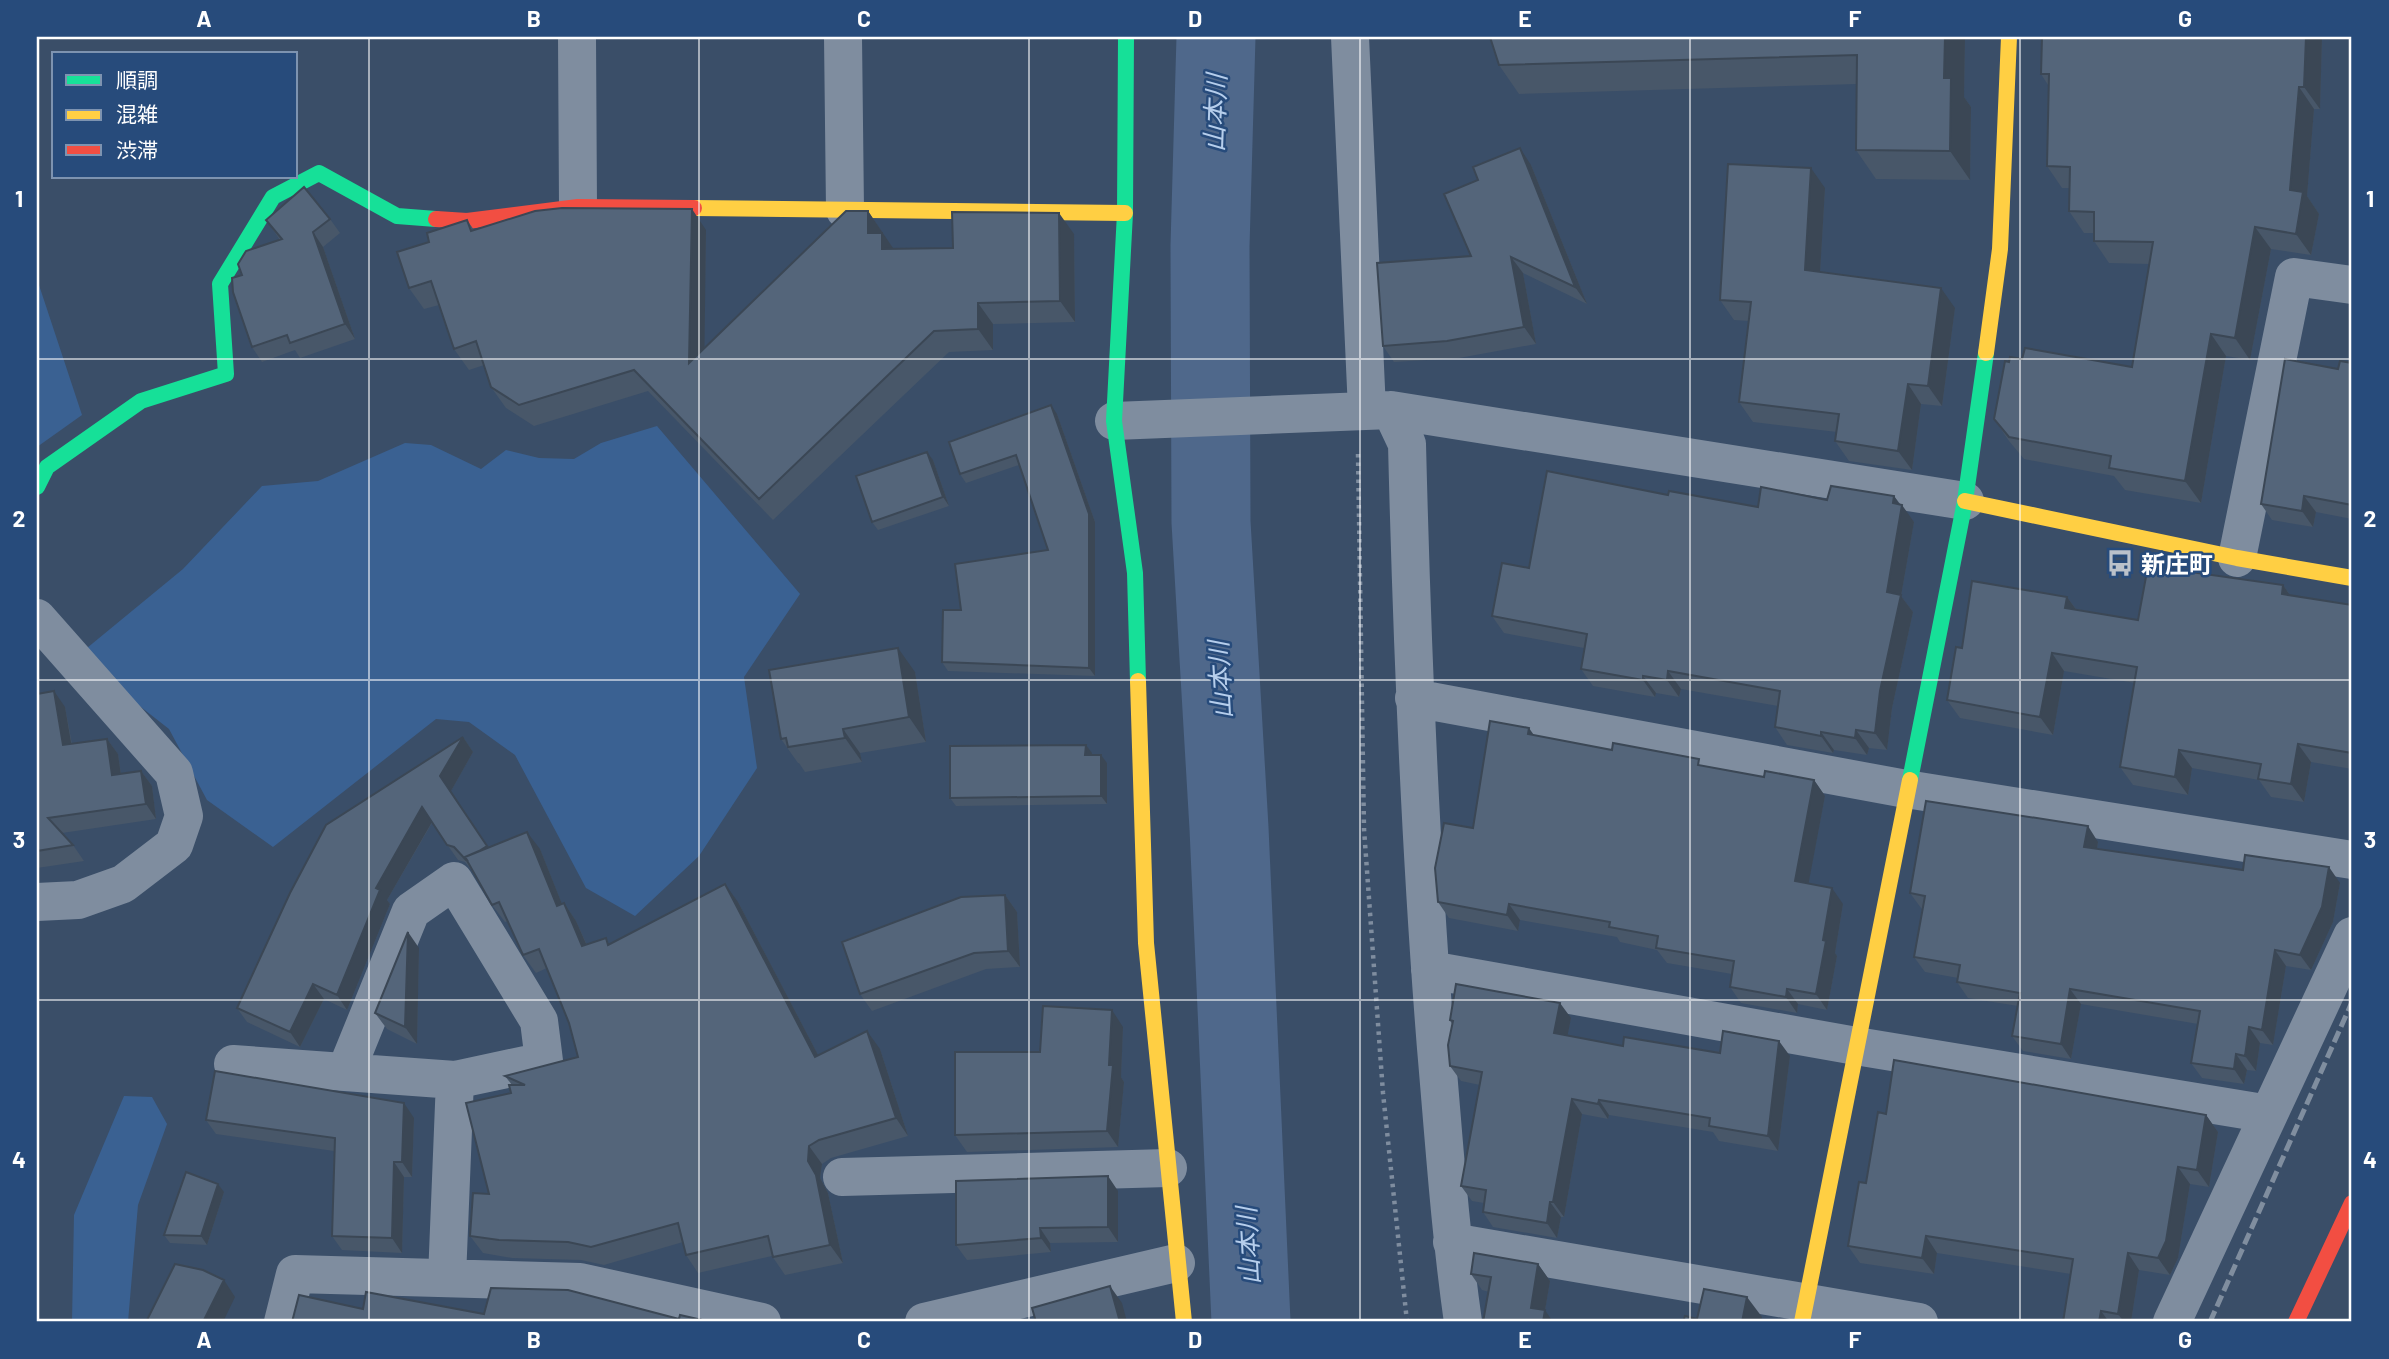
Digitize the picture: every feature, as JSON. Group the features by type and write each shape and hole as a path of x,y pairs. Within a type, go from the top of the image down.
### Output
{"street":[{"path":"577,37 578,207"},
{"path":"843,37 845,210"},
{"path":"1126,37 1127,421 1135,573 1146,943 1184,1322"},
{"path":"1350,37 1365,419"},
{"path":"1804,1311 1965,501 2000,249 2009,37"},
{"path":"37,487 47,467 141,401 226,374 220,284 273,197 319,173 397,216 467,221 578,207 1125,213"},
{"path":"2238,558 2294,277 2351,275"},
{"path":"1127,421 1365,419 1965,501 2238,558 2352,578"},
{"path":"1365,419 1407,444 1414,698 1430,970 1452,1242 1464,1322"},
{"path":"37,618 174,773 184,816 174,845 123,884 78,900 37,902"},
{"path":"1414,698 1906,789 2352,860"},
{"path":"233,1064 455,1080 544,1061 539,1021 453,881 411,911 346,1071"},
{"path":"2172,1322 2352,936"},
{"path":"1430,970 1856,1046 2269,1114"},
{"path":"447,1278 455,1080"},
{"path":"842,1177 1167,1168"},
{"path":"2296,1322 2352,1203"},
{"path":"1452,1242 1804,1311 1919,1322"},
{"path":"925,1322 1176,1263"},
{"path":"283,1322 295,1274 580,1282 762,1322"}],"path":[{"path":"1365,419 1364,829 1383,1093 1407,1322"}],"shaded area":[{"path":"37,279 82,415 37,447"},
{"path":"657,426 800,594 744,677 757,768 699,856 635,916 586,888 515,755 469,722 436,719 273,847 207,800 169,729 109,682 87,648 183,569 262,486 318,481 405,443 431,445 481,469 506,450 539,458 574,459 601,443"},
{"path":"124,1096 152,1097 167,1124 138,1205 128,1322 72,1322 74,1215"}],"building":[{"path":"1490,37 1945,37 1944,78 1951,78 1950,151 1856,150 1857,55 1499,65"},
{"path":"2042,37 2306,37 2304,87 2299,87 2290,190 2303,192 2296,234 2255,227 2235,338 2211,334 2185,481 2109,468 2111,456 2009,437 1994,419 2005,361 2009,362 2010,357 2022,359 2025,348 2132,367 2153,242 2094,241 2094,212 2069,211 2070,167 2047,166 2049,74 2041,74"},
{"path":"1520,148 1575,287 1511,257 1524,327 1447,341 1383,346 1377,263 1471,256 1444,194 1478,180 1473,167"},
{"path":"1728,164 1811,168 1805,270 1941,288 1928,386 1908,384 1898,451 1835,441 1839,414 1739,402 1751,302 1720,300"},
{"path":"304,187 330,219 313,232 345,324 290,343 287,335 252,347 233,292 232,278 242,275 238,264 246,251 282,239 266,220"},
{"path":"562,208 692,209 689,363 846,211 868,211 868,233 882,233 882,249 953,248 952,212 1059,213 1060,301 978,303 978,329 934,331 759,499 634,370 519,405 491,387 476,341 454,349 431,281 409,288 397,252 429,242 427,233 467,220 471,231 535,211"},
{"path":"2285,359 2338,369 2340,361 2352,363 2352,505 2304,496 2302,511 2261,504"},
{"path":"1051,405 1089,514 1089,668 942,662 943,610 961,610 955,564 1048,550 1016,455 960,474 949,442"},
{"path":"927,452 943,497 872,522 856,476"},
{"path":"1547,471 1668,495 1669,491 1758,507 1761,487 1827,500 1831,486 1894,496 1893,503 1902,505 1887,592 1901,595 1880,691 1875,733 1856,730 1855,738 1821,732 1821,736 1775,727 1780,691 1668,671 1667,680 1643,676 1643,680 1581,669 1587,634 1492,616 1502,563 1529,568"},
{"path":"2148,566 2283,585 2282,594 2352,605 2352,753 2298,744 2291,784 2258,779 2261,764 2179,750 2175,777 2120,767 2137,667 2052,653 2040,717 1947,700 1956,647 1962,648 1972,581 2067,597 2065,608 2138,620"},
{"path":"898,648 909,717 843,729 845,738 788,747 786,738 781,739 769,670"},
{"path":"54,691 63,745 107,739 112,775 141,771 146,804 48,818 73,845 37,851 37,694"},
{"path":"1490,721 1529,728 1528,734 1612,750 1613,743 1699,759 1698,765 1764,777 1765,771 1814,780 1795,881 1832,888 1816,994 1787,989 1786,997 1730,987 1734,961 1656,948 1658,936 1609,927 1610,922 1509,904 1507,915 1438,902 1435,868 1444,823 1473,828"},
{"path":"463,737 440,776 487,846 465,857 466,860 454,847 447,845 422,807 376,888 380,890 337,995 313,984 290,1032 237,1008 290,893 326,825"},
{"path":"1086,745 1085,755 1101,755 1101,796 950,798 950,746"},
{"path":"1926,801 2088,826 2084,847 2243,870 2245,855 2329,867 2322,907 2300,955 2275,950 2262,1030 2249,1027 2245,1056 2236,1054 2234,1069 2191,1063 2200,1011 2070,989 2061,1044 2012,1036 2020,993 1957,982 1960,965 1914,957 1925,896 1910,893"},
{"path":"527,832 557,906 564,903 582,946 606,938 608,945 725,884 815,1057 867,1031 896,1118 819,1140 809,1146 808,1161 816,1175 830,1245 773,1257 768,1236 686,1255 678,1223 591,1247 568,1242 499,1240 470,1236 473,1193 489,1194 466,1103 511,1093 509,1085 525,1085 505,1076 578,1057 569,1023 539,949 523,955 499,902 492,905 465,857"},
{"path":"1005,895 1008,951 974,953 860,994 842,942 961,897"},
{"path":"408,932 405,1027 375,1013"},
{"path":"1456,984 1560,1003 1554,1033 1623,1046 1624,1037 1720,1053 1723,1031 1779,1041 1768,1136 1709,1126 1710,1118 1599,1100 1598,1104 1572,1099 1547,1223 1483,1212 1486,1190 1461,1186 1482,1072 1450,1066 1448,1045"},
{"path":"1043,1006 1112,1010 1109,1065 1113,1065 1107,1131 955,1135 955,1052 1040,1052"},
{"path":"1894,1060 2206,1115 2197,1170 2178,1167 2166,1241 2158,1258 2128,1253 2118,1314 2101,1311 2099,1322 2063,1322 2073,1259 1926,1236 1922,1258 1848,1246 1859,1182 1866,1183 1878,1112 1886,1114"},
{"path":"215,1071 404,1103 402,1162 394,1162 392,1238 332,1236 335,1138 206,1120"},
{"path":"186,1172 218,1184 201,1236 164,1235"},
{"path":"1108,1176 1108,1227 1040,1228 1041,1238 956,1245 956,1181"},
{"path":"1474,1253 1538,1264 1531,1308 1545,1310 1543,1322 1483,1322 1491,1277 1471,1274"},
{"path":"175,1264 203,1270 224,1280 203,1322 146,1322"},
{"path":"1110,1286 1120,1322 1036,1322 1032,1308"},
{"path":"491,1288 568,1290 679,1319 680,1315 711,1322 292,1322 299,1295 363,1309 366,1292 484,1314"},
{"path":"1704,1289 1747,1297 1742,1322 1683,1322 1685,1316 1697,1319"}],"waterway":[{"name":"山本川","path":"1216,37 1210,246 1211,522 1229,828 1251,1322"}],"railway":[{"path":"2210,1322 2352,1002"}],"traffic: fast":[{"path":"1126,37 1125,213 1114,421 1135,573 1138,681"},
{"path":"37,487 47,467 141,401 226,374 220,284 273,197 319,173 397,216 436,219"},
{"path":"1910,780 1965,501 1986,353"}],"traffic: slow":[{"path":"1986,353 2000,249 2009,37"},
{"path":"694,208 1125,213"},
{"path":"1965,501 2237,558 2352,578"},
{"path":"1138,681 1146,943 1184,1322"},
{"path":"1802,1322 1910,780"}],"traffic: jam":[{"path":"436,219 467,221 578,207 694,208"},
{"path":"2296,1322 2352,1203"}],"place":[{"name":"新庄町","path":"2120,563"}]}
